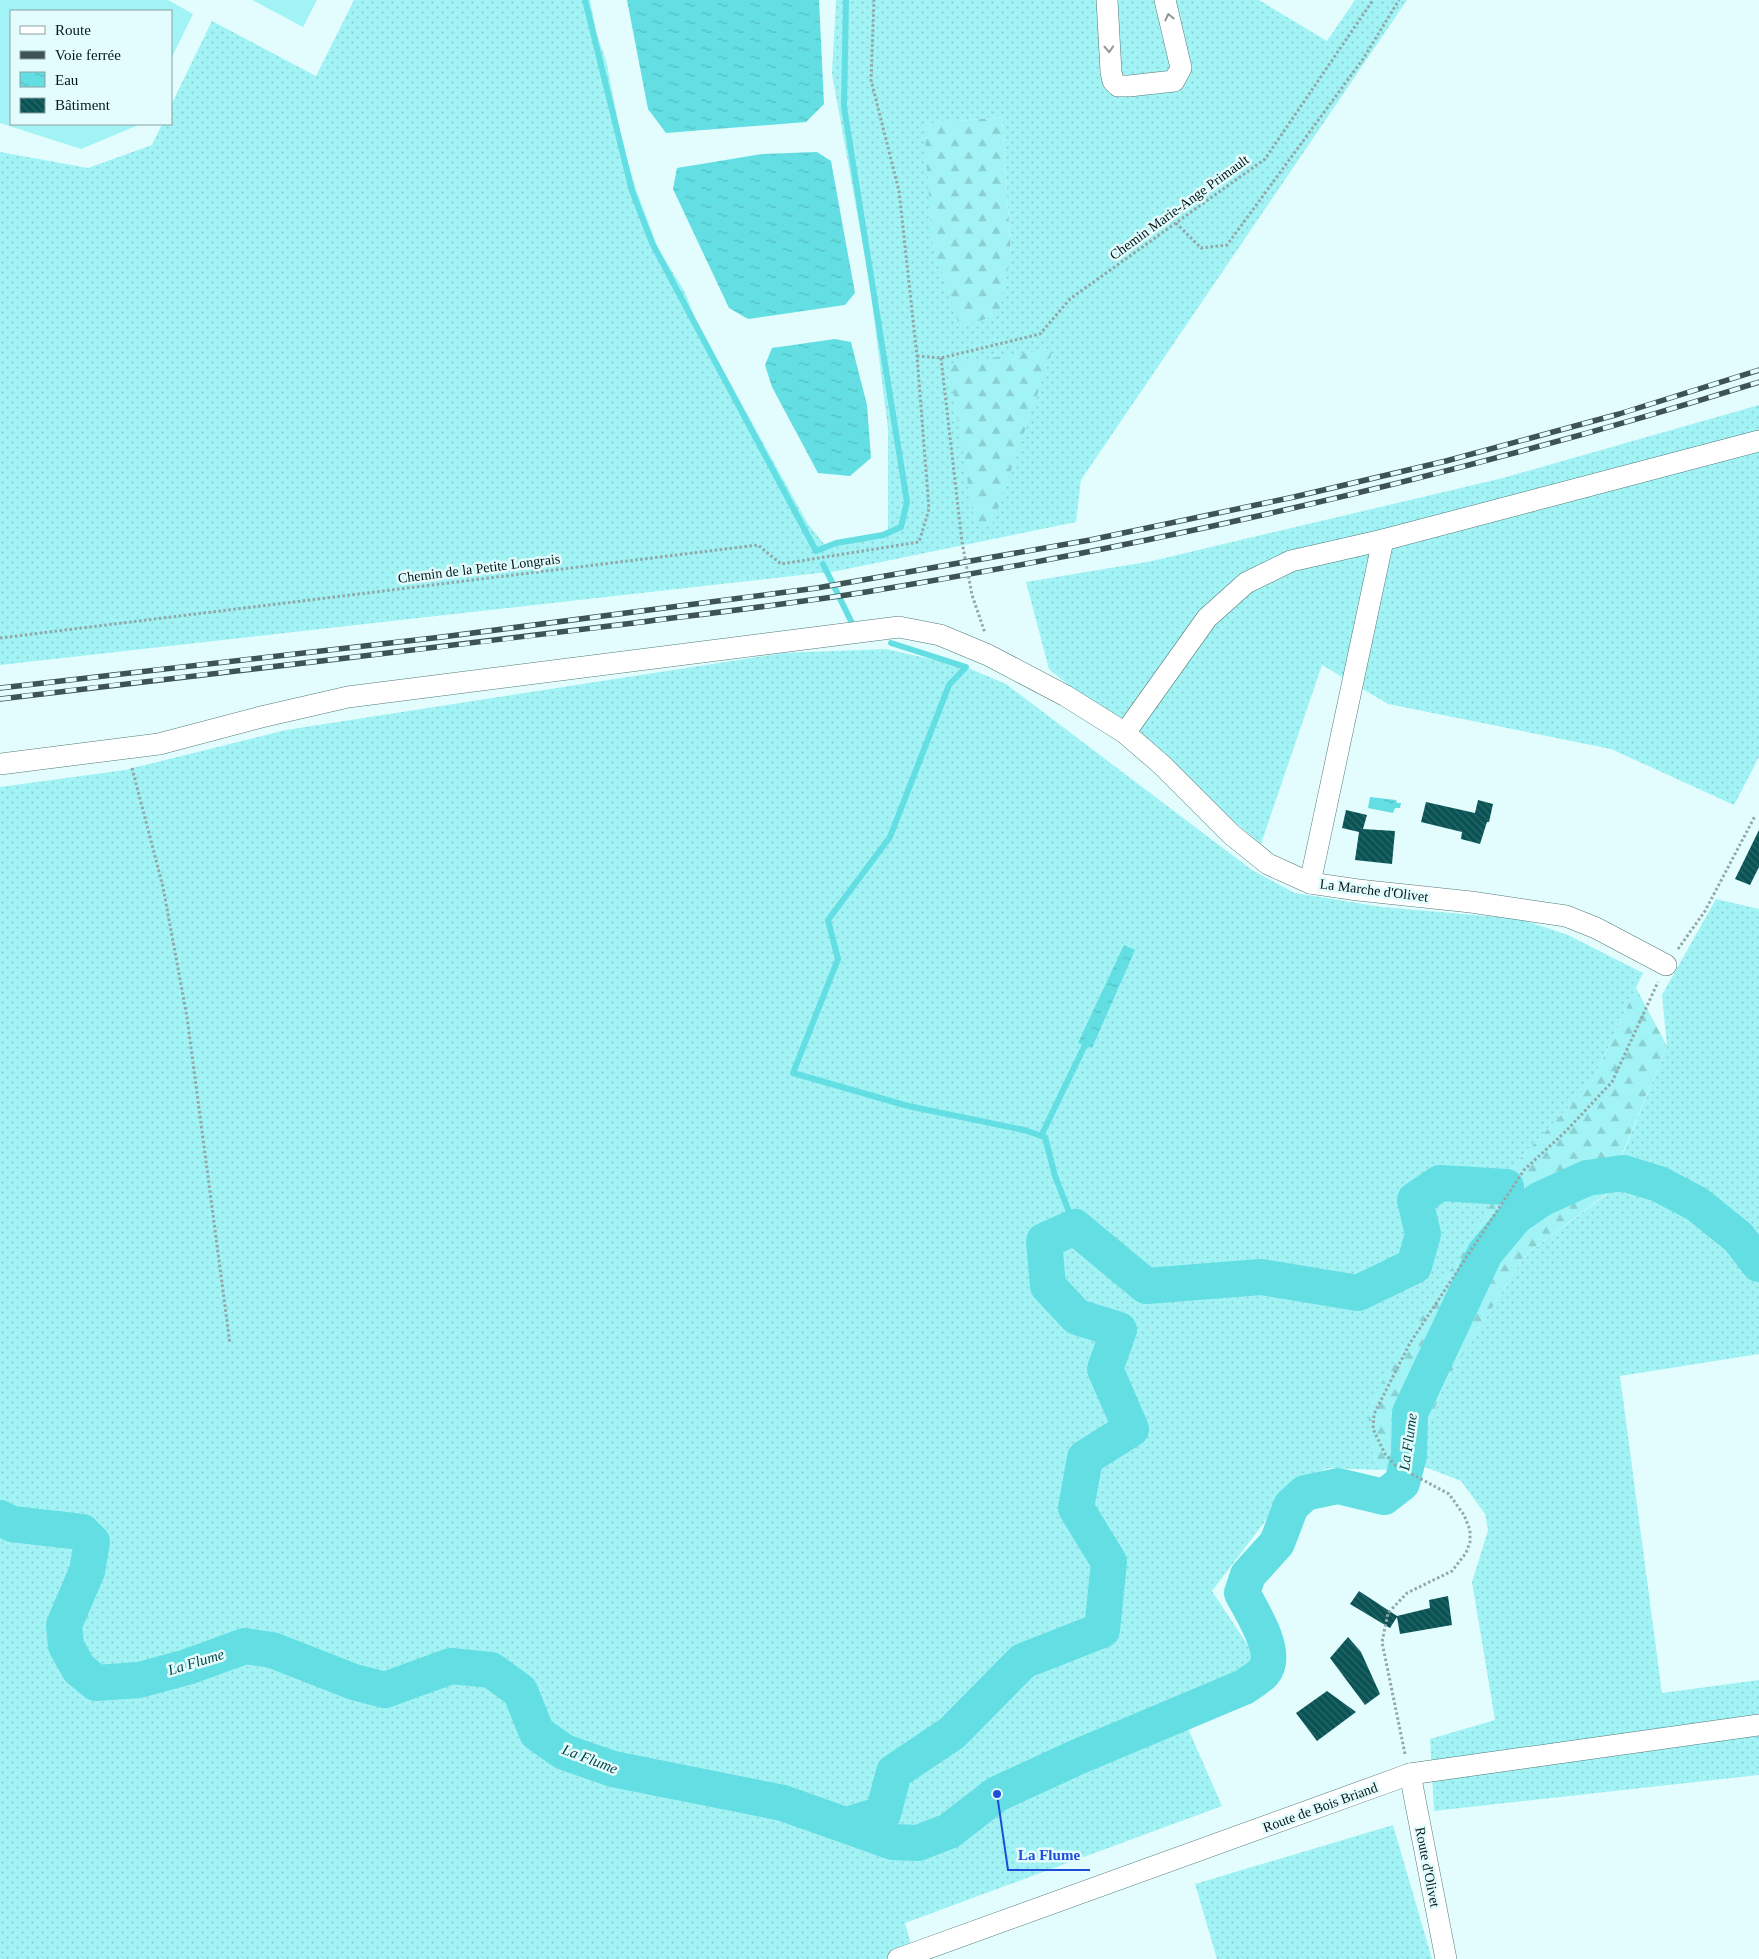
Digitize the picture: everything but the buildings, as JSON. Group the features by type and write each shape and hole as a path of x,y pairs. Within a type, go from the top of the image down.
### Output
{"street":[{"path":"1107,0 1111,72 1113,81 1118,86 1174,80 1181,68 1166,0"},
{"path":"1125,733 1206,618 1246,583 1292,561 1382,540 1759,441"},
{"path":"1310,882 1382,540"},
{"name":"La Marche d'Olivet","path":"0,764 159,744 261,717 348,697 854,631 899,627 940,635 988,655 1066,696 1125,733 1162,764 1232,835 1268,864 1310,882 1358,890 1471,902 1566,916 1596,928 1666,965"},
{"name":"Route de Bois Briand","path":"898,1959 1410,1774 1759,1725"},
{"name":"Route d'Olivet","path":"1410,1774 1446,1959"}],"path":[{"path":"874,0 872,80 899,191 917,356"},
{"name":"Chemin Marie-Ange Primault","path":"917,356 941,358 1040,334 1070,299 1265,159 1373,0"},
{"path":"1176,223 1201,248 1227,245 1363,59 1399,0"},
{"name":"Chemin de la Petite Longrais","path":"0,638 758,545 780,564 919,542 929,509 917,356"},
{"path":"941,358 962,542 972,594 984,625 988,655"},
{"path":"127,748 163,886 187,1017 230,1344"},
{"path":"1410,1774 1382,1642 1388,1613 1407,1593 1452,1571 1466,1553 1470,1542 1470,1530 1464,1515 1449,1494 1395,1465 1378,1442 1373,1429 1374,1414 1410,1343 1524,1170 1566,1131 1612,1082 1666,965 1704,911 1755,816"}],"green space":[{"path":"0,0 168,0 193,14 172,57 172,10 10,10 10,125 139,125 81,149 0,123"},
{"path":"252,0 317,0 303,27"},
{"path":"354,0 590,0 597,35 606,60 623,147 637,192 658,248 685,292 696,321 808,524 825,545 888,536 888,429 869,279 832,74 836,0 1259,0 1327,41 1355,0 1407,0 1081,480 1076,522 837,571 0,665 0,152 88,168 152,145 162,125 172,125 172,103 212,21 316,76","holes":["1002,117 1011,253 924,124"]},
{"path":"1002,117 1011,253 999,314 960,328 932,241 924,124"},
{"path":"1053,349 991,528 974,521 949,364"},
{"path":"1759,405 1759,757 1734,805 1611,749 1388,704 1322,665 1261,844 1049,669 1026,582 1152,561 1503,478"},
{"path":"886,649 966,667 1006,684 1252,870 1295,893 1382,907 1520,919 1568,935 1643,973 1592,1082 1516,1163 1370,1442 1379,1470 1329,1468 1296,1481 1212,1591 1259,1662 1176,1701 1222,1806 905,1923 915,1959 0,1959 0,787 125,770 286,730 783,653"},
{"path":"1716,899 1759,909 1759,1354 1620,1376 1662,1693 1759,1680 1759,1775 1434,1811 1430,1739 1495,1720 1472,1582 1488,1530 1485,1514 1461,1481 1425,1467 1424,1435 1445,1383 1525,1255 1606,1195 1667,1046 1662,995"},
{"path":"1636,988 1667,1046 1605,1195 1525,1255 1445,1383 1424,1435 1425,1467 1379,1470 1370,1442 1368,1405 1516,1163 1592,1082"},
{"path":"1393,1825 1432,1959 1217,1959 1195,1884"}],"water":[{"path":"627,0 819,0 824,104 806,122 666,133 648,109"},
{"path":"817,152 831,161 855,293 845,305 748,319 729,308 673,189 677,168 762,154"},
{"path":"835,339 851,342 867,405 871,458 850,476 818,473 772,387 765,365 772,348"},
{"path":"1370,797 1396,800 1397,803 1401,803 1400,808 1395,808 1393,813 1368,808"},
{"path":"1124,945 1135,950 1092,1048 1078,1043"}],"waterway":[{"path":"585,0 632,191 652,243 816,551 836,543 883,535 901,527 907,502 844,107 846,0"},
{"path":"823,564 851,621"},
{"path":"891,643 966,667 949,685 890,837 828,920 838,959 793,1073 908,1106 1024,1130 1045,1137 1055,1176 1075,1227"},
{"path":"1041,1136 1085,1045"},
{"name":"La Flume","path":"0,1518 12,1524 82,1532 92,1542 87,1571 64,1625 66,1646 79,1669 96,1683 139,1680 187,1667 245,1646 272,1650 354,1682 385,1690 451,1666 491,1670 520,1691 537,1733 564,1752 613,1769 783,1803 893,1842 918,1843 949,1831 997,1794 1075,1758 1244,1687 1263,1673 1267,1665 1266,1644 1258,1622 1242,1593 1248,1575 1277,1543 1291,1506 1305,1493 1338,1486 1384,1497 1402,1483 1409,1455 1410,1413 1485,1253 1516,1216 1541,1199 1587,1178 1623,1173 1659,1184 1697,1204 1738,1237 1759,1264"},
{"path":"847,1825 883,1814 894,1772 952,1733 1023,1661 1102,1630 1109,1562 1076,1508 1085,1458 1131,1429 1105,1369 1119,1330 1077,1317 1048,1286 1044,1241 1075,1227 1146,1286 1261,1277 1358,1293 1414,1266 1423,1234 1415,1200 1440,1183 1506,1187"}],"railway":[{"path":"0,688 442,637 817,588 1090,540 1294,497 1446,461 1619,414 1759,370"},
{"path":"0,699 476,643 750,608 866,592 980,572 1205,528 1427,476 1538,447 1759,382"}],"place":[{"name":"La Flume","path":"997,1794"}]}
